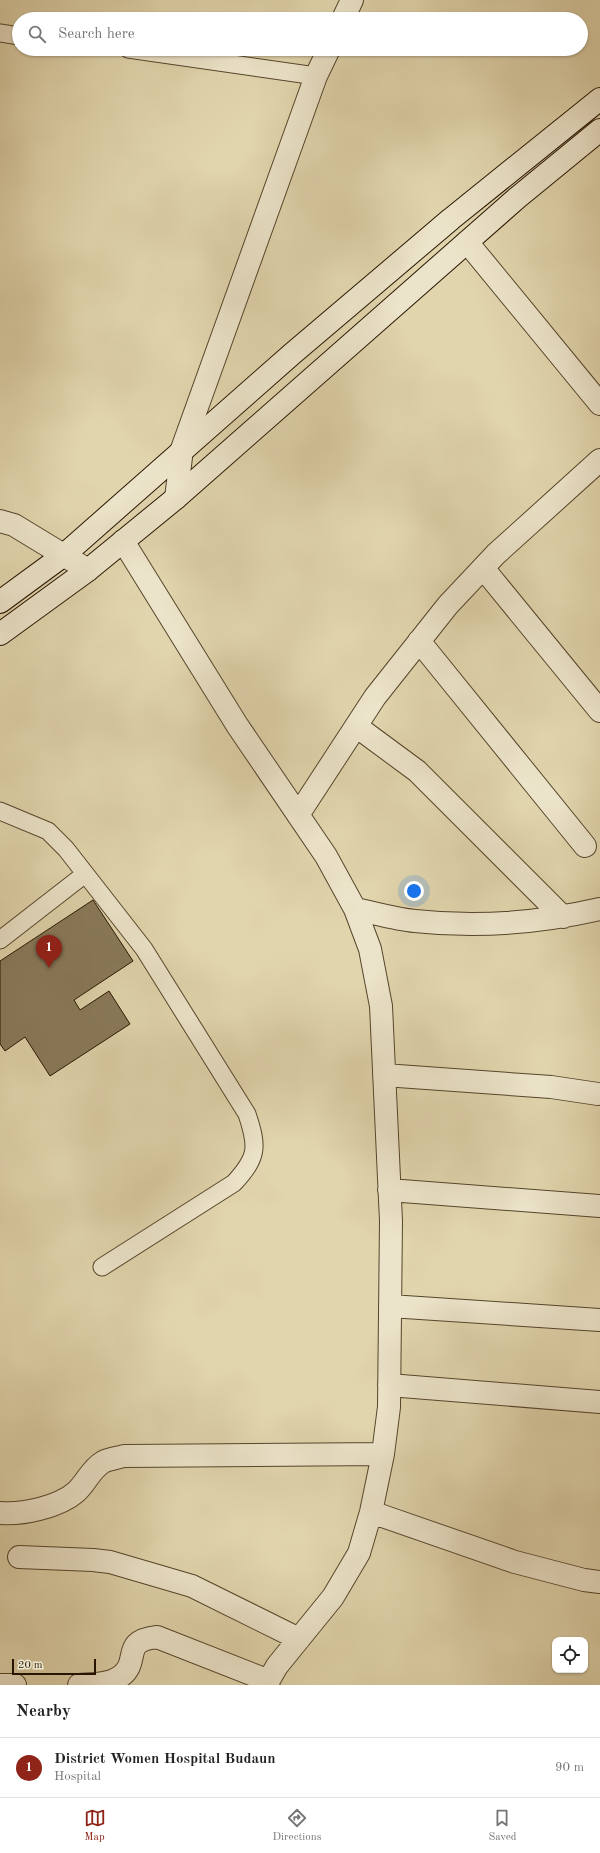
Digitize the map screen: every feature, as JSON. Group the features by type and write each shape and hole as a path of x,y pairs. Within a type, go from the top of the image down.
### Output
{"street":[{"path":"346,12 352,0"},
{"path":"176,498 182,449 316,76 326,56"},
{"path":"0,602 64,555 182,449 292,354 451,220 600,99"},
{"path":"0,634 88,570 176,498 467,242 596,138"},
{"path":"467,242 600,404"},
{"path":"298,814 376,697 448,605 496,554 600,460"},
{"path":"0,521 14,525 88,570"},
{"path":"79,1685 109,1682 122,1676 129,1665 135,1647 143,1639 157,1637 268,1683 277,1666 333,1597 359,1553 371,1512 383,1454 389,1407 391,1221 381,1006 370,949 355,909 326,856 237,725 123,541"},
{"path":"483,568 600,711"},
{"path":"419,641 586,846"},
{"path":"356,726 417,771 563,917"},
{"path":"355,909 414,921 468,924 514,923 563,917 600,909"},
{"path":"384,1075 551,1087 598,1094"},
{"path":"389,1190 600,1206"},
{"path":"390,1306 600,1320"},
{"path":"389,1385 600,1402"},
{"path":"0,1513 27,1512 65,1500 77,1491 92,1471 103,1462 124,1456 383,1454"},
{"path":"371,1512 515,1562 584,1580 600,1582"},
{"path":"19,1557 110,1562 158,1578 192,1586 299,1639"},
{"path":"0,1685 15,1685"}],"lane":[{"path":"0,33 12,35"},
{"path":"177,56 316,76"},
{"path":"0,811 48,831 66,849 144,949 247,1114 253,1133 255,1154 247,1169 234,1183 102,1267"},
{"path":"0,940 85,874"}],"building":[{"path":"93,900 133,961 74,1000 80,1010 109,991 130,1024 50,1076 25,1037 5,1051 0,1044 0,961"}],"place":[{"name":"District Women Hospital Budaun","path":"49,968"}]}
